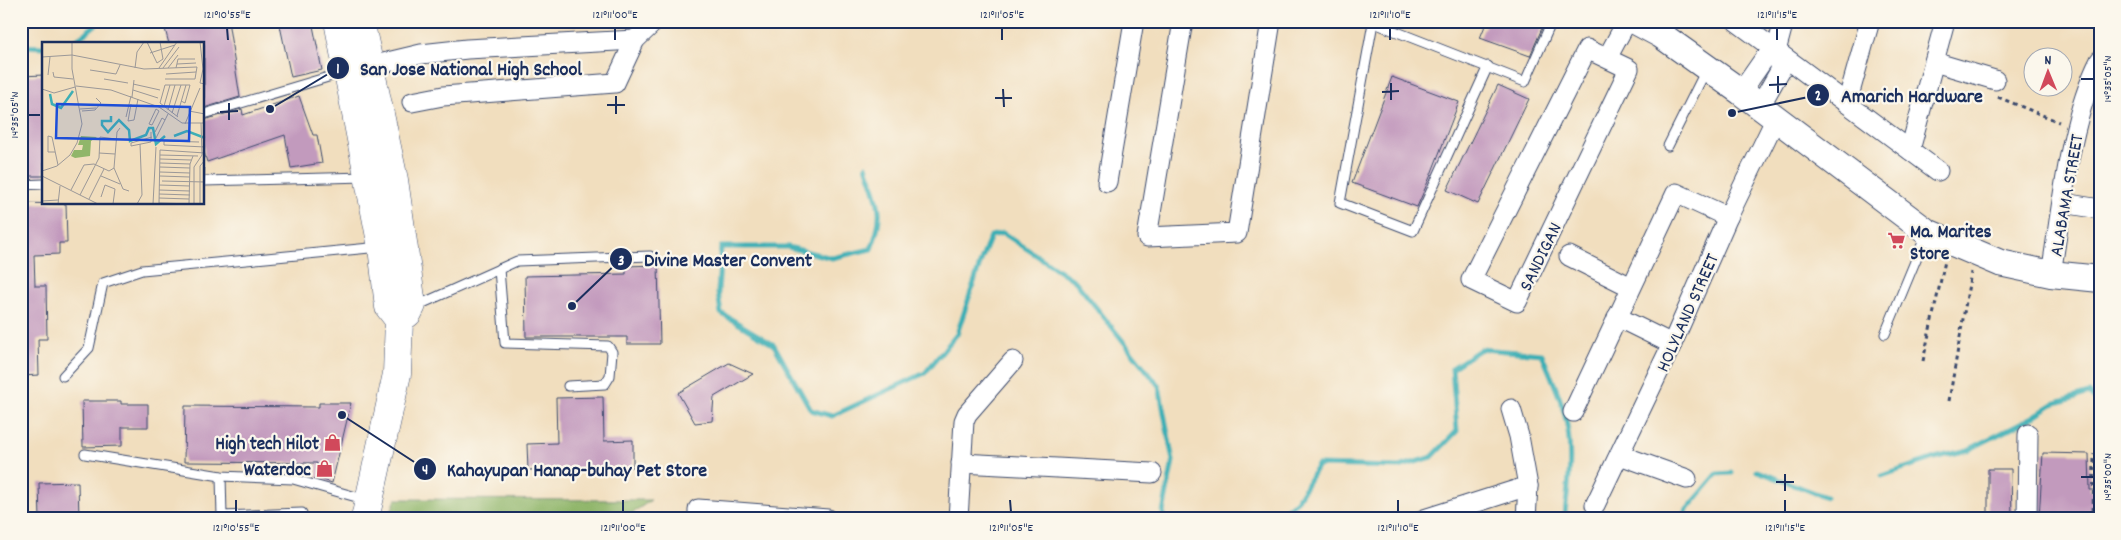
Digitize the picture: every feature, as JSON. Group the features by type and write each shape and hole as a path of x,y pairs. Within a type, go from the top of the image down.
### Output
{"main road":[{"path":"338,21 359,69 394,180 405,313 397,374 367,510"},
{"path":"360,21 359,69 368,177 382,246 389,307 405,313"}],"street":[{"path":"412,102 444,96 615,83 635,40 655,21"},
{"path":"1107,182 1134,21"},
{"path":"1183,21 1147,237 1238,233 1271,21"},
{"path":"1607,58 1626,21"},
{"path":"1635,21 1661,35 1707,67 1938,238 2000,263 2051,274 2100,279"},
{"path":"1736,21 1938,171"},
{"name":"HOLYLAND STREET","path":"1595,505 1672,344 1728,217 1759,105 1781,69 1776,51 1784,21"},
{"path":"1847,103 1870,21"},
{"path":"1910,150 1945,21"},
{"path":"359,69 421,54 467,49 635,40"},
{"name":"SANDIGAN","path":"1587,49 1607,58 1629,69 1517,302 1472,280 1587,49"},
{"path":"1934,62 1995,88"},
{"name":"ALABAMA STREET","path":"2051,274 2076,129 2082,103 2099,63"},
{"path":"1572,412 1676,193 1728,217"},
{"path":"2063,203 2100,209"},
{"path":"1569,256 1631,287"},
{"path":"1617,317 1672,344"},
{"path":"958,519 964,421 967,414 1013,361"},
{"path":"1510,409 1519,436 1528,486 1526,519"},
{"path":"2027,519 2028,434"},
{"path":"1620,456 1687,480"},
{"path":"961,463 1152,473"},
{"path":"1424,519 1528,486"},
{"path":"698,519 698,509 828,519"}],"lane":[{"path":"1488,66 1413,231 1340,203 1371,22 1488,66 1525,82 1552,21"},
{"path":"1668,146 1707,67"},
{"path":"205,114 359,69"},
{"path":"205,181 368,177"},
{"path":"21,185 42,184"},
{"path":"1885,334 1938,238"},
{"path":"63,376 89,348 103,283 142,270 382,246"},
{"path":"405,313 423,303 518,261 650,256"},
{"path":"500,269 505,344 608,346 612,352 610,376 605,384 568,386"},
{"path":"85,454 220,476 293,479 367,510"},
{"path":"220,476 222,516 302,513"}],"path":[{"path":"1995,88 2076,129"},
{"path":"1922,361 1938,238"},
{"path":"1950,401 1974,254"},
{"path":"2093,519 2094,454"}],"green space":[{"path":"396,499 651,500 624,519 388,519"}],"building":[{"path":"163,21 228,21 240,97 205,108 205,42 168,42"},
{"path":"279,21 312,21 322,70 291,77"},
{"path":"1487,21 1545,21 1530,56 1480,38"},
{"path":"42,75 42,176 21,176 21,76"},
{"path":"1392,77 1459,102 1417,207 1352,183"},
{"path":"1498,85 1529,99 1478,204 1447,190"},
{"path":"299,96 313,135 317,135 322,163 291,168 285,135 207,162 205,155 205,120 242,109 243,115"},
{"path":"21,203 66,205 67,243 59,243 59,254 34,255 35,286 46,286 47,339 38,339 39,375 21,376"},
{"path":"658,265 660,344 627,344 627,337 526,337 525,276 626,274 626,266"},
{"path":"729,363 753,374 714,397 712,421 695,423 678,393"},
{"path":"603,397 604,441 633,440 633,467 528,470 527,444 557,443 556,398"},
{"path":"82,401 121,401 121,404 148,404 148,427 122,427 122,446 83,447"},
{"path":"319,403 351,403 332,483 317,478 317,463 184,462 185,406 319,407"},
{"path":"2043,453 2089,454 2090,490 2100,490 2100,519 2039,519"},
{"path":"1988,469 2011,469 2012,519 1988,519"},
{"path":"78,482 79,519 40,519 39,483"}],"waterway":[{"path":"74,42 100,21"},
{"path":"21,46 42,47"},
{"path":"866,166 879,207 876,236 871,249 832,258 788,247 721,247 718,292 721,313 774,345 811,410 832,416 925,373 957,334 991,236 1003,233 1075,281 1159,386 1173,461 1163,512 1164,519"},
{"path":"1273,519 1297,501 1318,465 1399,467 1432,457 1457,431 1452,368 1481,349 1542,354 1562,405 1569,439 1569,479 1564,519"},
{"path":"1882,476 1934,458 1968,450 2031,418 2053,404 2089,393 2100,405"},
{"path":"1757,471 1826,497"},
{"path":"1679,519 1717,474 1732,473"}],"place":[{"name":"San Jose National High School","path":"270,109"},
{"name":"Amarich Hardware","path":"1732,113"},
{"name":"Ma. Marites Store","path":"1896,241"},
{"name":"Divine Master Convent","path":"572,306"},
{"name":"Kahayupan Hanap-buhay Pet Store","path":"342,415"},
{"name":"High tech Hilot","path":"333,442"},
{"name":"Waterdoc","path":"325,468"}]}
